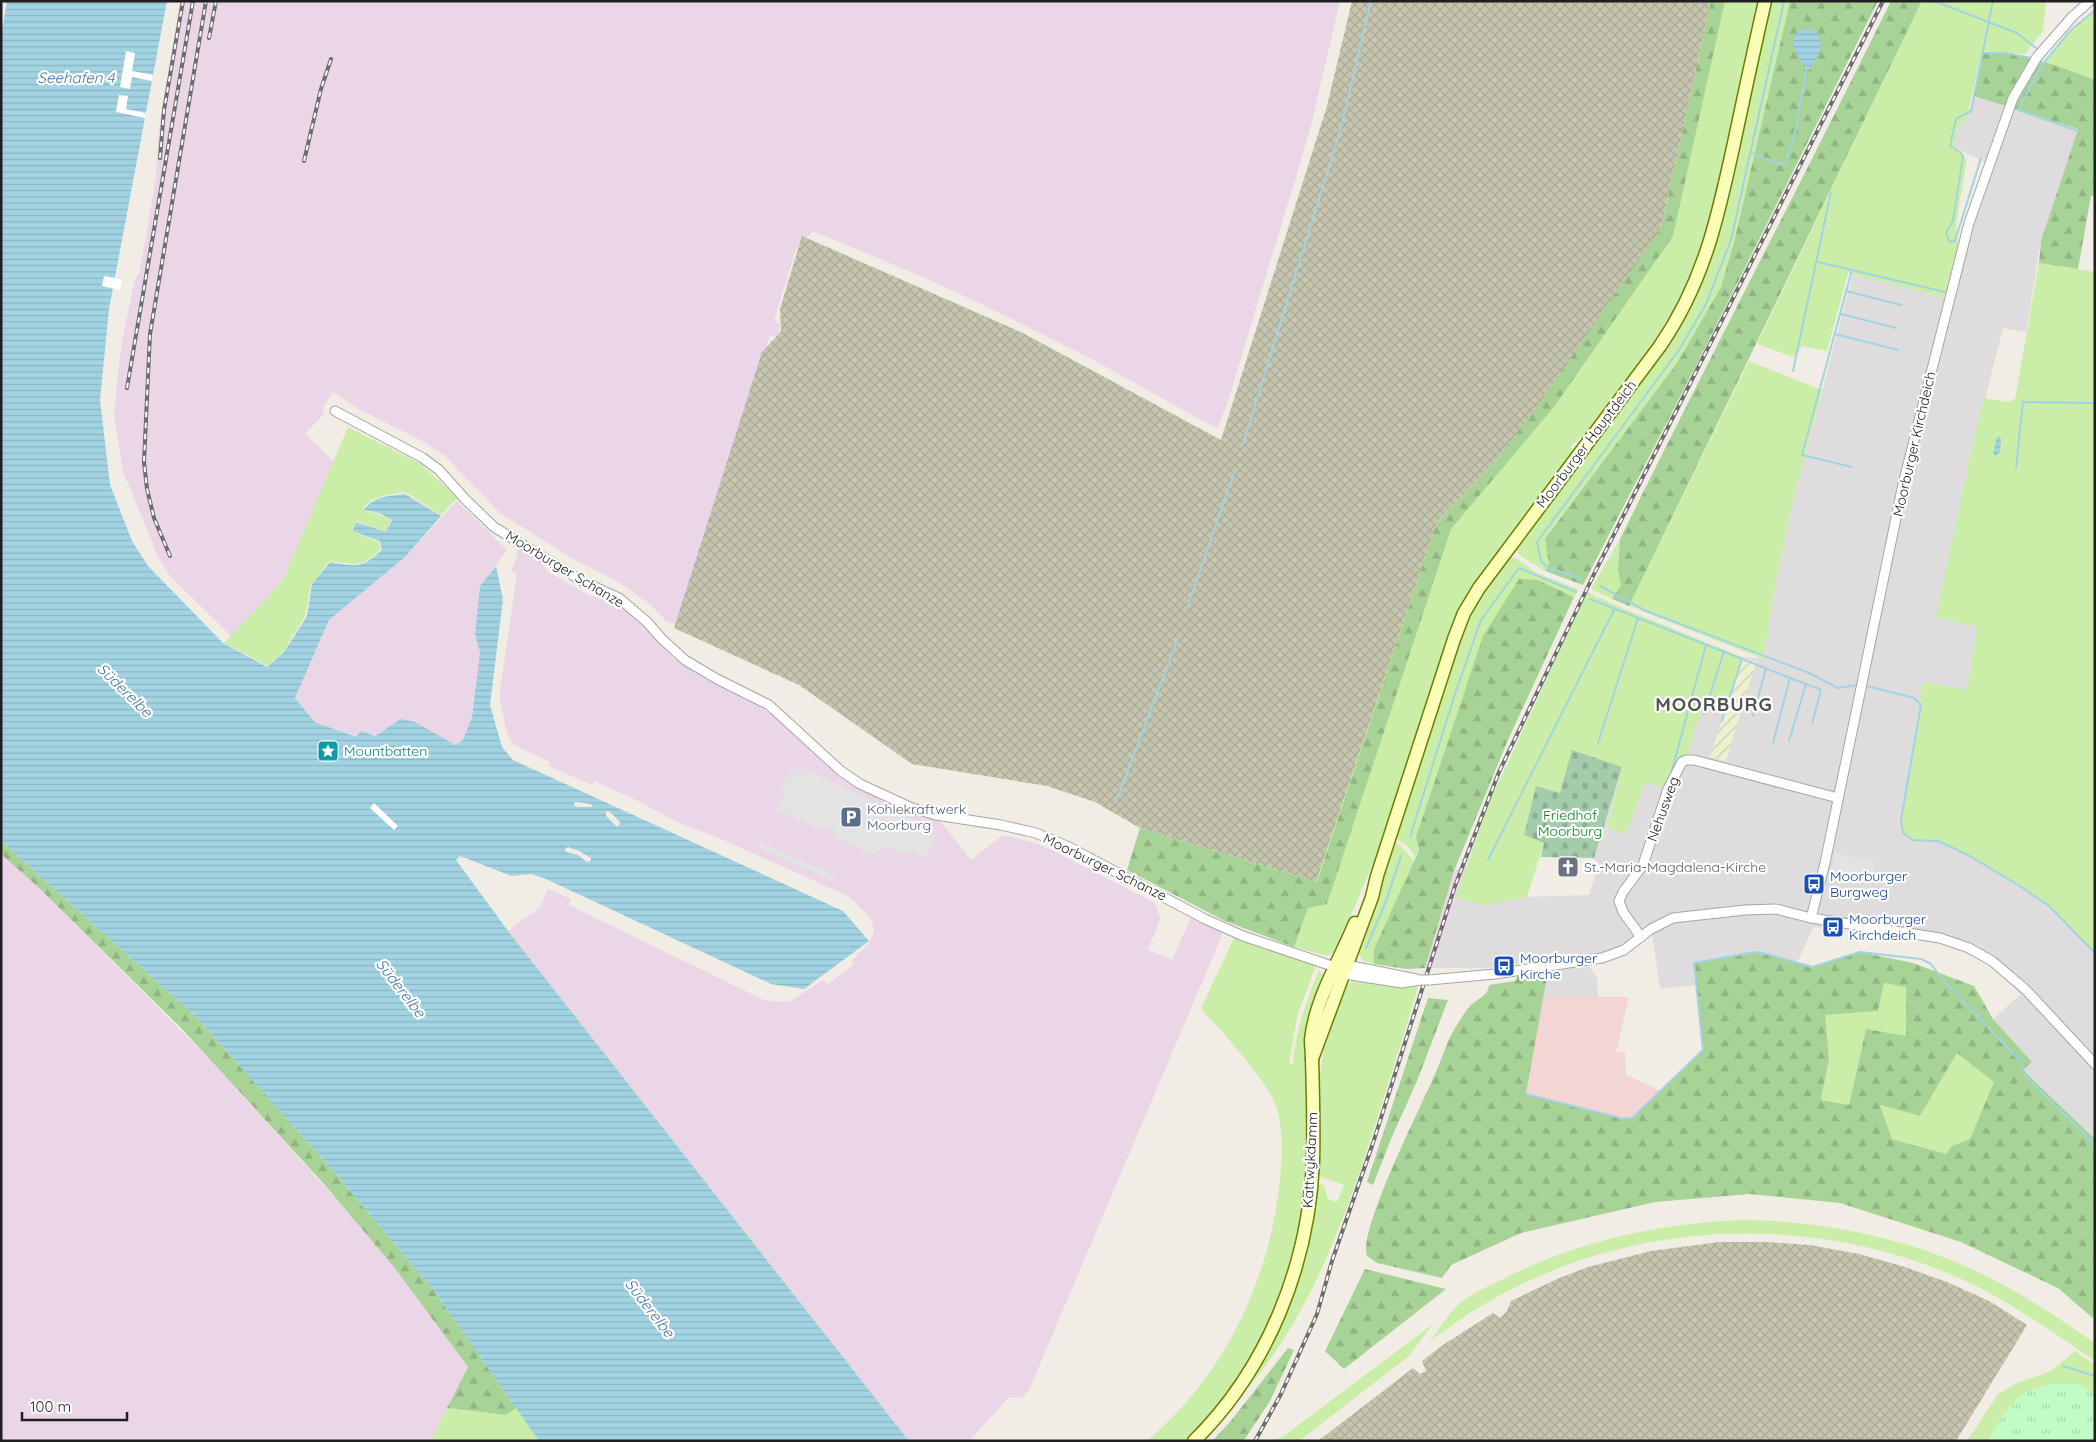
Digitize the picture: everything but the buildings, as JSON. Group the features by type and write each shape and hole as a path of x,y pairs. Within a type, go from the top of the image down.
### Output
{"main road":[{"name":"Moorburger Hauptdeich","path":"1342,969 1372,897 1377,876 1454,639 1468,604 1660,346 1679,316 1699,275 1718,217 1764,1"},
{"name":"Kattwykdamm","path":"1194,1441 1229,1401 1254,1362 1276,1320 1293,1276 1303,1238 1311,1187 1313,1129 1311,1041 1314,1024 1342,969"}],"street":[{"name":"Moorburger Kirchdeich","path":"1811,918 1825,863 1903,484 1969,223 2013,98 2037,57 2073,16 2090,1"},
{"name":"Moorburger Schanze","path":"334,411 423,458 439,470 494,527 582,581 619,598 647,622 685,660 717,679 769,705 841,771 860,784 904,804 936,815 1001,825 1036,833 1069,847 1205,919 1287,952 1342,969 1425,980 1495,974 1602,958 1624,950 1651,929 1673,918 1768,908 1811,918 1940,938 1969,948 1992,961 2026,990 2095,1064"},
{"name":"Nehusweg","path":"1641,937 1623,912 1619,901 1623,892 1643,865 1668,789 1678,765 1686,760 1694,760 1838,798"}],"shaded area":[{"path":"180,1 1340,1 1311,126 1227,404 1218,427 1212,426 1088,357 1000,313 923,277 813,231 796,249 774,321 781,324 777,337 770,335 682,625 667,622 651,605 620,583 571,558 500,513 444,455 422,441 357,408 333,392 323,408 324,414 305,434 336,464 279,587 231,636 170,576 158,557 123,471 114,416 123,335 135,280 140,270 156,177 159,128"},
{"path":"1352,1 1711,1 1661,228 1607,315 1496,461 1437,522 1317,882 1140,828 1095,802 1047,786 912,764 799,685 674,628 762,352 781,331 780,309 802,236 1021,332 1221,440 1327,106"},
{"path":"1974,96 2078,129 2041,241 2026,332 2003,328 1971,453 1937,617 1977,627 1967,691 1923,682 1901,820 1912,840 1938,841 1968,855 2048,905 2095,953 2095,1139 2023,1070 2032,1062 1993,1019 2021,994 1984,960 1959,947 1884,932 1813,927 1797,963 1754,952 1694,963 1695,985 1660,989 1652,933 1609,952 1594,955 1488,968 1433,968 1455,898 1485,904 1521,897 1589,895 1599,864 1594,858 1622,767 1607,828 1644,782 1686,760 1704,701 1726,708 1742,657 1761,658 1764,656 1776,580 1791,509 1853,274 1947,298 1986,163 1950,145 1956,120 1970,112"},
{"path":"457,501 507,550 480,586 475,634 480,653 472,717 463,740 455,745 401,719 375,736 361,731 356,737 316,722 295,698 329,620 405,557"},
{"name":"Kohlekraftwerk Moorburg","path":"518,549 541,562 547,571 590,596 602,596 620,606 643,625 673,658 705,679 742,696 773,715 843,780 884,802 941,822 971,860 1003,835 1039,844 1056,852 1155,903 1160,919 1148,950 1172,960 1191,918 1223,933 1029,1390 1022,1398 1009,1397 969,1441 909,1441 508,931 540,907 548,889 571,899 569,905 766,1001 789,1002 823,980 828,984 853,965 852,960 868,945 874,931 871,918 850,897 719,838 679,823 638,801 594,781 592,785 549,766 550,762 516,746 511,741 507,733 499,697 517,574 511,571 518,556 516,553"},
{"path":"1742,657 1756,662 1726,761 1710,757"},
{"name":"Kohlekraftwerk Moorburg","path":"797,766 935,829 932,835 936,837 926,859 912,852 910,856 889,847 878,851 876,856 835,837 837,832 824,826 822,830 775,809 785,794 780,791 790,770 795,772"},
{"path":"760,842 836,876 834,881 758,847"},
{"path":"1835,853 1875,862 1872,881 1857,879 1857,882 1829,878"},
{"path":"1,854 38,887 211,1061 344,1208 394,1267 468,1367 431,1441 1,1441"},
{"path":"1467,866 1433,968 1425,968 1454,871"},
{"path":"1589,966 1597,978 1598,998 1543,997 1548,971"},
{"path":"1543,997 1629,997 1616,1052 1625,1052 1626,1075 1661,1091 1632,1118 1624,1119 1526,1094"},
{"path":"1719,1242 1767,1242 1810,1245 1859,1254 1902,1266 1947,1282 1989,1301 2027,1325 1956,1441 1318,1441 1413,1368 1420,1374 1426,1371 1422,1361 1443,1345 1493,1313 1500,1318 1507,1311 1511,1301 1557,1279 1588,1267 1651,1251"}],"green space":[{"path":"1711,1 1758,1 1712,213 1696,266 1682,296 1659,336 1587,432 1570,447 1574,450 1478,577 1456,616 1382,841 1336,951 1327,956 1294,947 1437,522 1496,461 1607,315 1661,228"},
{"path":"1711,1 1725,1 1673,236 1554,407 1451,529 1327,904 1308,908 1294,947 1225,921 1127,870 1140,828 1317,882 1437,522 1496,461 1540,402 1661,228"},
{"path":"1770,1 1790,1 1734,242 1721,287 1677,363 1546,539 1549,564 1545,571 1521,556 1516,547 1691,305"},
{"path":"1790,1 1878,1 1698,362 1583,585 1545,571 1549,564 1545,539 1677,363 1721,287 1734,242"},
{"path":"1891,1 1922,1 1629,606 1612,599 1621,585 1618,570 1620,539"},
{"path":"1922,1 2046,1 2043,31 2025,54 1982,51 1967,118 1959,125 1954,144 1967,160 1956,224 1959,252 1947,298 1848,273 1827,351 1803,346 1793,357 1757,344"},
{"path":"2095,10 2095,80 2044,62 2070,31"},
{"path":"1983,53 2027,57 2095,80 2095,196 2091,196 2078,269 2039,263 2041,241 2078,129 1974,96"},
{"path":"2039,263 2095,272 2095,953 2048,905 1968,855 1938,841 1913,840 1903,833 1901,820 1923,682 1967,690 1977,627 1936,617 1984,398 2009,402 2015,399"},
{"path":"1749,361 1822,390 1791,509 1776,580 1764,656 1761,658 1629,606"},
{"path":"348,427 421,464 457,498 441,515 405,492 381,496 370,501 363,510 391,520 386,532 356,521 351,531 379,542 381,549 362,563 352,564 329,561 311,585 305,616 283,652 267,666 224,643 282,582"},
{"path":"1620,539 1618,570 1621,585 1612,599 1591,589"},
{"path":"1507,558 1519,560 1537,573 1578,589 1574,597 1538,580 1483,636 1416,837 1419,849 1415,857 1408,847 1395,837 1467,616"},
{"path":"1519,579 1538,580 1574,597 1507,742 1454,871 1425,968 1406,969 1374,964 1374,949 1419,850 1416,837 1483,636"},
{"path":"1587,592 1742,657 1726,708 1704,701 1686,760 1668,789 1644,782 1627,834 1607,828 1622,767 1560,793 1537,786 1524,835 1544,843 1527,897 1485,905 1455,898 1489,803"},
{"name":"Friedhof Moorburg","path":"1572,750 1622,767 1594,858 1541,857 1544,843 1524,835 1536,786 1560,793"},
{"path":"1,841 197,1018 334,1172 434,1291 516,1408 506,1415 447,1408 468,1367 394,1267 323,1183 181,1028 38,887 1,854"},
{"path":"1393,843 1400,845 1414,861 1374,949 1374,964 1364,961 1357,952"},
{"path":"1235,936 1316,966 1298,1013 1289,1063 1293,1064 1299,1028 1319,970 1323,976 1305,1038 1306,1154 1299,1224 1291,1259 1280,1293 1250,1356 1231,1386 1209,1415 1185,1441 1147,1441 1198,1388 1219,1358 1237,1327 1252,1294 1264,1260 1273,1224 1279,1188 1281,1157 1281,1135 1276,1106 1266,1087 1250,1066 1201,1008"},
{"path":"1754,952 1812,967 1860,952 1913,963 1974,986 1993,1019 2032,1062 2023,1070 2095,1139 2095,1320 2058,1288 1961,1242 1840,1203 1750,1194 1655,1202 1521,1233 1451,1265 1442,1278 1377,1263 1367,1256 1367,1242 1381,1195 1438,1068 1449,1039 1468,1009 1485,994 1489,985 1515,981 1519,974 1548,971 1526,1094 1624,1119 1632,1118 1703,1050 1694,963","holes":["1884,983 1906,987 1906,1036 1866,1029 1849,1105 1821,1100 1829,1059 1825,1015 1878,1011","1957,1053 1994,1082 1970,1139 1952,1146 1946,1154 1892,1139 1880,1105 1920,1116"]},
{"path":"1353,981 1418,987 1363,1163 1338,1230 1309,1295 1292,1326 1250,1386 1246,1383 1258,1366 1317,1187 1320,1184 1324,1185 1328,1199 1337,1202 1344,1185 1321,1177 1318,1173 1318,1104 1323,1052 1329,1029 1346,985"},
{"path":"1884,983 1906,986 1906,1037 1866,1029 1849,1105 1821,1101 1829,1059 1824,1015 1878,1011"},
{"path":"1428,998 1448,1000 1417,1081 1373,1185 1367,1182"},
{"path":"1957,1053 1995,1082 1970,1139 1952,1146 1946,1154 1892,1139 1880,1104 1920,1116"},
{"path":"1741,1220 1808,1224 1841,1229 1905,1244 1968,1267 2035,1303 2095,1343 2095,1361 1995,1296 1920,1263 1858,1245 1794,1236 1729,1234 1665,1240 1602,1254 1541,1276 1483,1305 1430,1341 1452,1311 1466,1299 1484,1288 1530,1266 1588,1245 1648,1230"},
{"path":"1365,1269 1446,1289 1344,1369 1325,1351"},
{"path":"1433,1324 1409,1356 1299,1441 1274,1441 1285,1435"},
{"path":"1288,1348 1294,1350 1270,1401 1243,1441 1212,1441 1230,1422"},
{"path":"2075,1351 2095,1365 2095,1393 2076,1384 2050,1384 2022,1394 2003,1415 1988,1441 1967,1441 1998,1394 2017,1383 2051,1371"},
{"path":"2050,1384 2076,1384 2095,1393 2095,1441 1988,1441 2003,1415 2021,1394"},
{"path":"447,1408 506,1415 516,1408 539,1441 431,1441"}],"water":[{"path":"7,1 167,1 109,309 100,400 110,485 132,541 148,566 223,643 267,667 284,652 307,616 312,584 330,562 346,565 363,564 382,550 380,541 352,531 356,522 386,532 392,520 379,513 364,510 377,499 405,494 441,516 405,557 329,620 295,698 315,722 356,737 361,731 375,736 401,719 415,722 455,745 463,740 472,717 480,653 475,634 480,586 496,566 503,599 490,705 502,747 513,760 843,911 869,941 804,989 771,984 546,879 531,874 511,876 460,856 456,860 508,931 909,1441 539,1441 434,1291 334,1172 197,1018 1,841 1,38","holes":["575,802 591,804 593,807 576,807 574,805","606,811 610,812 620,822 619,826 616,826 606,816","568,847 579,851 591,858 591,861 587,862 578,855 566,852 565,849"]},
{"path":"1807,28 1818,34 1821,44 1819,53 1809,70 1806,70 1798,57 1793,43 1796,33"},
{"path":"1999,436 2001,439 2000,452 1996,456 1993,454 1997,437"}],"pier":[{"path":"126,51 135,53 132,71 153,75 152,81 132,77 130,89 120,87"},
{"path":"119,95 128,96 126,109 146,113 145,118 116,112"},
{"path":"104,276 122,279 120,290 102,286"},
{"path":"374,803 398,826 394,830 370,808"}],"waterway":[{"path":"1243,444 1341,128 1371,1"},
{"path":"1581,578 1548,568 1541,561 1537,542 1679,350 1706,304 1731,240 1784,1"},
{"path":"1934,1 2017,33 2036,48"},
{"path":"1981,158 1955,241 1951,242 1946,233 1953,221 1963,157 1961,153 1950,146 1956,119 1971,111 1993,1"},
{"path":"2078,131 2018,110 2042,65 2070,31 2095,10"},
{"path":"1983,53 2006,53 2031,58"},
{"path":"1751,153 1782,165 1786,163 1797,124 1806,70"},
{"path":"1793,371 1831,192"},
{"path":"1818,262 1945,292"},
{"path":"1852,270 1802,455 1852,467"},
{"path":"1846,291 1901,305"},
{"path":"1841,314 1896,328"},
{"path":"1835,334 1898,350"},
{"path":"2016,468 2023,402 2095,403"},
{"path":"1187,608 1235,470"},
{"path":"1410,837 1455,694 1481,620 1519,568 1576,592"},
{"path":"1600,586 1646,611 1807,672 1838,688 1856,685"},
{"path":"1590,599 1821,690 1812,724"},
{"path":"1488,860 1615,608"},
{"path":"1598,743 1638,618"},
{"path":"1116,802 1178,638"},
{"path":"1670,777 1706,645"},
{"path":"1704,714 1724,651"},
{"path":"1722,721 1742,659"},
{"path":"1753,716 1766,668"},
{"path":"1773,743 1790,678"},
{"path":"1789,741 1806,684"},
{"path":"1867,686 1914,698 1921,705 1901,820 1903,833 1913,840 1938,841 1968,855 2018,885 2048,905 2095,953"},
{"path":"1366,948 1385,904 1401,856"},
{"path":"1526,1094 1624,1119 1632,1118 1703,1050 1694,963 1754,952 1812,967 1860,952 1921,959 1931,964 1943,980 2020,1061 2026,1077 2095,1145"},
{"path":"2063,1366 2095,1376"}],"railway":[{"path":"160,158 164,110 183,1"},
{"path":"127,388 193,1"},
{"path":"170,556 154,518 147,489 144,462 150,334 206,1"},
{"path":"209,38 216,1"},
{"path":"1255,1441 1281,1394 1317,1314 1332,1261 1373,1143 1455,886 1499,772 1595,572 1883,1"},
{"path":"304,161 321,89 331,59"}],"place":[{"name":"Mountbatten","path":"328,751"},
{"name":"Kohlekraftwerk Moorburg","path":"851,817"},
{"name":"St.-Maria-Magdalena-Kirche","path":"1568,867"},
{"name":"Moorburger Burgweg","path":"1814,884"},
{"name":"Moorburger Kirchdeich","path":"1833,927"},
{"name":"Moorburger Kirche","path":"1504,966"}],"district":[{"name":"MOORBURG","path":"1714,704"}],"water label":[{"name":"Seehafen 4","path":"76,77"},
{"name":"Süderelbe","path":"125,690"},
{"name":"Süderelbe","path":"401,988"},
{"name":"Süderelbe","path":"650,1308"}]}
